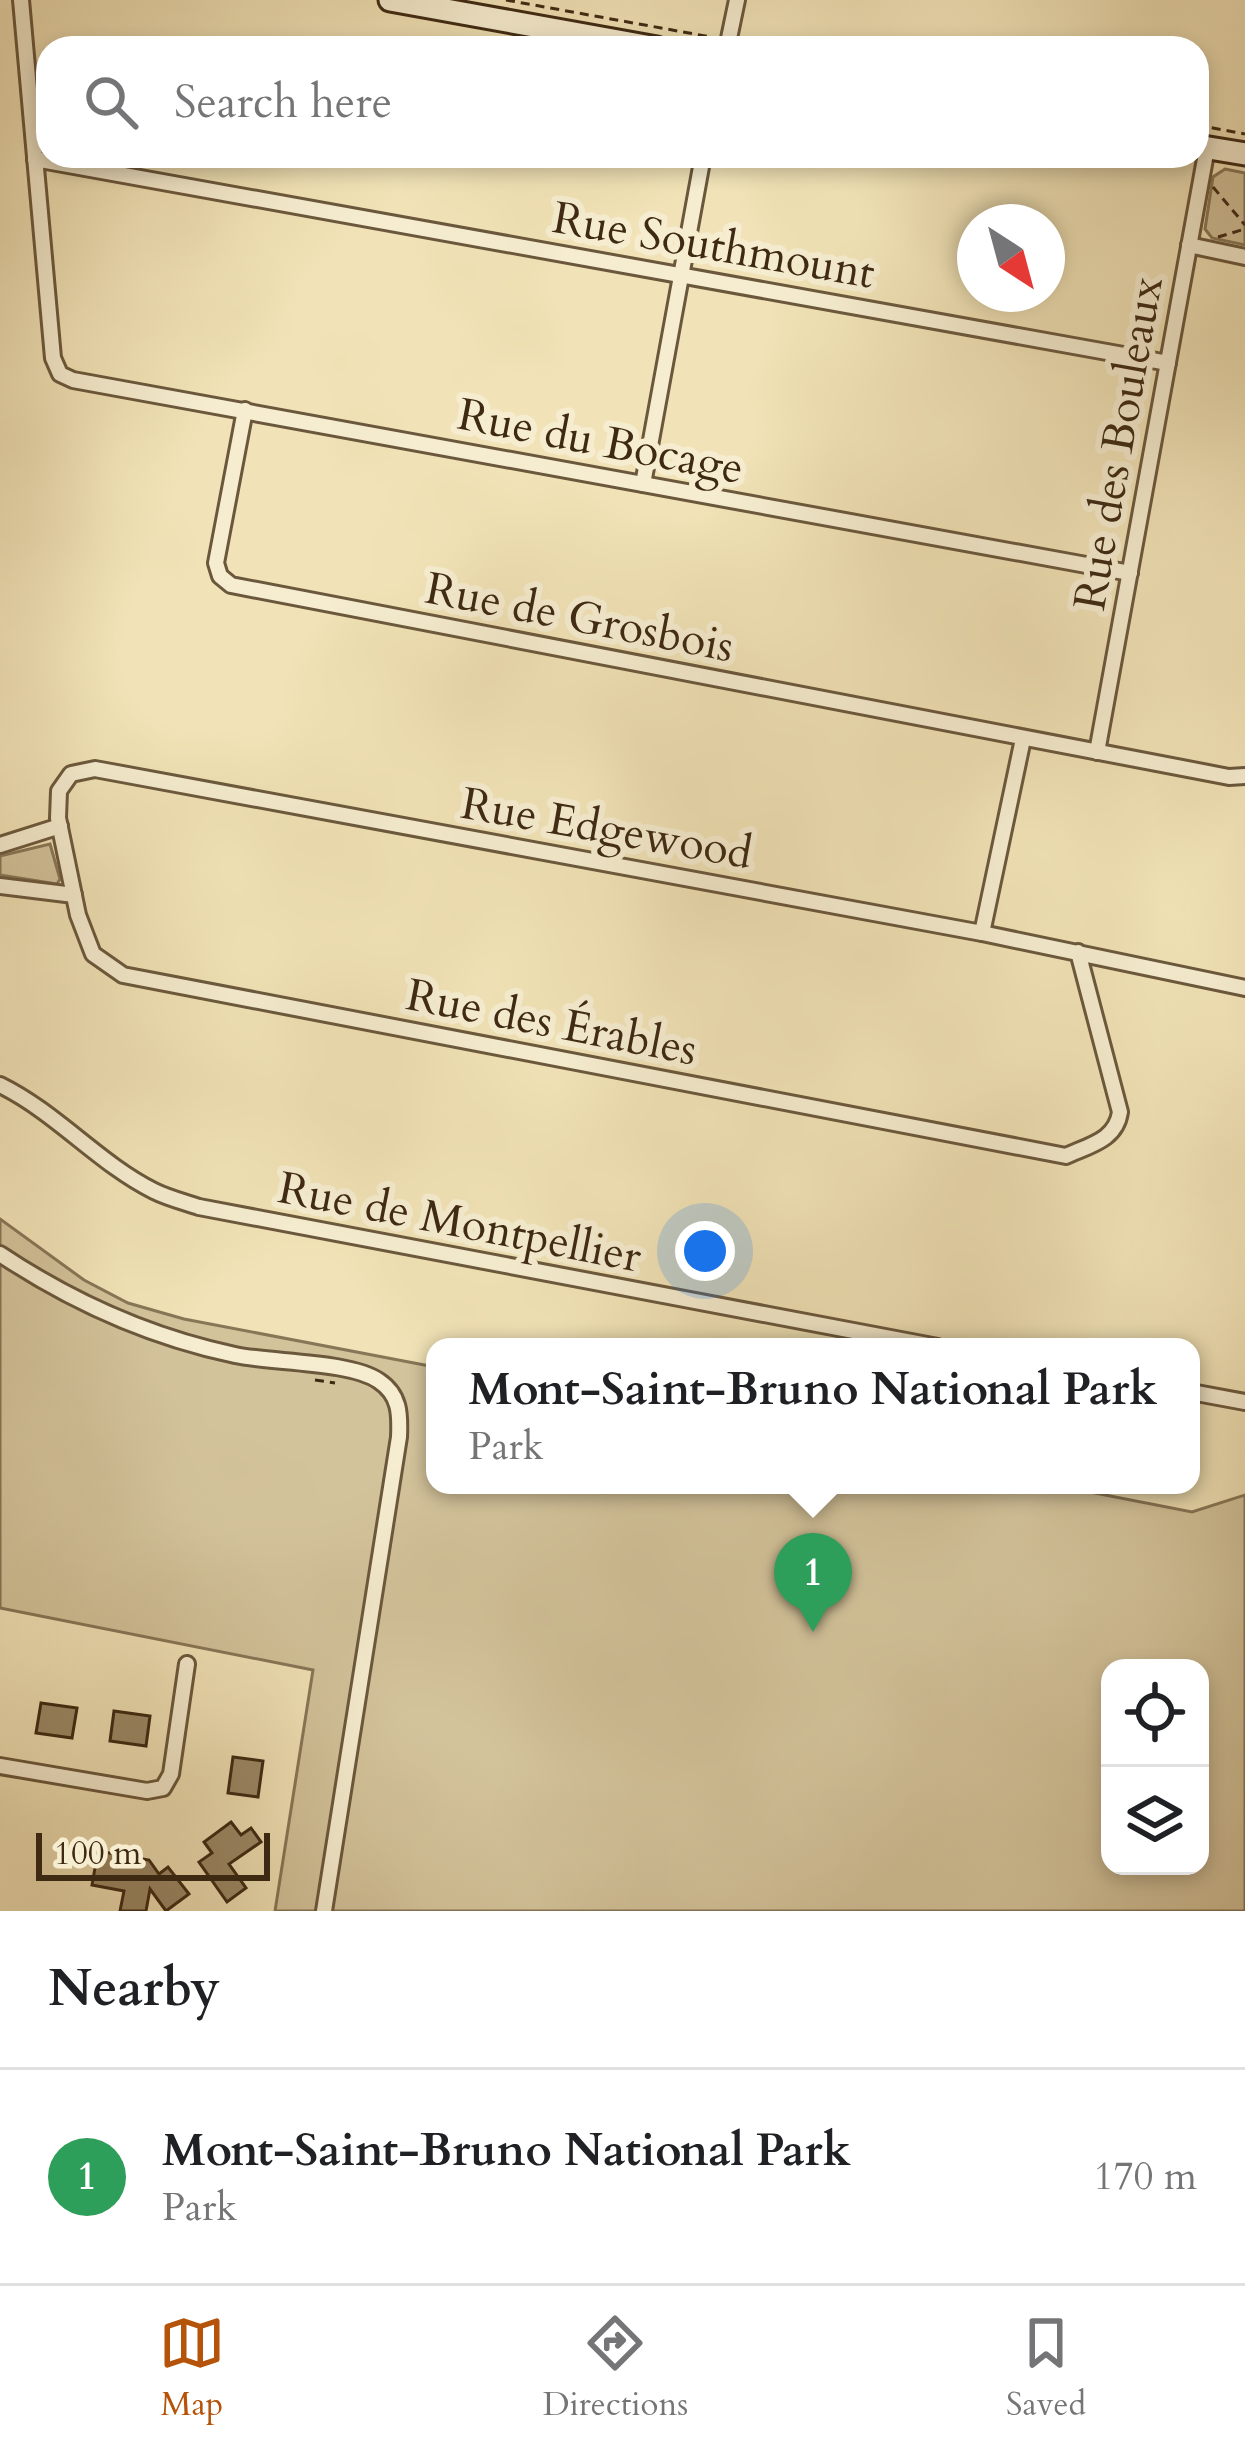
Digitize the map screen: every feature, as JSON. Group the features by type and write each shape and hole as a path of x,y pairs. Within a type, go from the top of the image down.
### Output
{"street":[{"path":"21,0 34,159"},
{"path":"390,0 590,36"},
{"path":"730,36 737,0"},
{"path":"1209,148 1245,154"},
{"name":"Rue du Bocage","path":"34,159 53,358 60,374 74,380 1130,573"},
{"name":"Rue Southmount","path":"84,168 1168,363"},
{"path":"643,484 701,168"},
{"name":"Rue des Bouleaux","path":"1096,752 1201,168"},
{"path":"1190,245 1245,256"},
{"name":"Rue de Grosbois","path":"244,410 216,563 220,576 231,585 1023,739 1229,777 1245,776"},
{"path":"982,933 1023,739"},
{"name":"Rue Edgewood","path":"60,826 61,786 71,774 90,768 982,933 1245,988"},
{"path":"0,845 60,826"},
{"name":"Rue des Érables","path":"60,826 89,947 103,964 123,975 1066,1156 1107,1138 1118,1126 1120,1112 1078,952"},
{"path":"0,886 74,895"},
{"name":"Rue de Montpellier","path":"0,1085 53,1116 125,1174 158,1193 199,1207 890,1338"},
{"path":"0,1254 73,1298 134,1325 243,1357 360,1372 378,1380 396,1400 399,1438 324,1911"},
{"path":"1200,1394 1245,1402"},
{"path":"0,1766 147,1791 163,1788 171,1774 187,1664"}],"path":[{"path":"506,0 708,36"},
{"path":"1209,127 1245,134"},
{"path":"1201,183 1211,185 1245,225"},
{"path":"307,1379 345,1384"}],"shaded area":[{"path":"1225,169 1245,173 1245,245 1212,238 1205,229 1213,177"},
{"path":"50,844 60,879 57,884 0,875 0,856"},
{"path":"0,1219 84,1280 128,1303 184,1319 426,1365 426,1494 1100,1494 1192,1512 1245,1495 1245,1911 275,1911 313,1670 0,1608"}],"building":[{"path":"41,1703 77,1708 72,1738 36,1733"},
{"path":"114,1711 150,1716 146,1746 110,1741"},
{"path":"233,1757 263,1761 258,1797 228,1793"},
{"path":"231,1822 241,1835 251,1828 261,1842 229,1864 246,1888 227,1902 199,1862 212,1853 204,1842"},
{"path":"98,1851 149,1860 159,1874 168,1867 189,1894 166,1911 150,1889 146,1911 120,1911 124,1891 92,1885"}],"place":[{"name":"Mont-Saint-Bruno National Park","path":"813,1632"}]}
